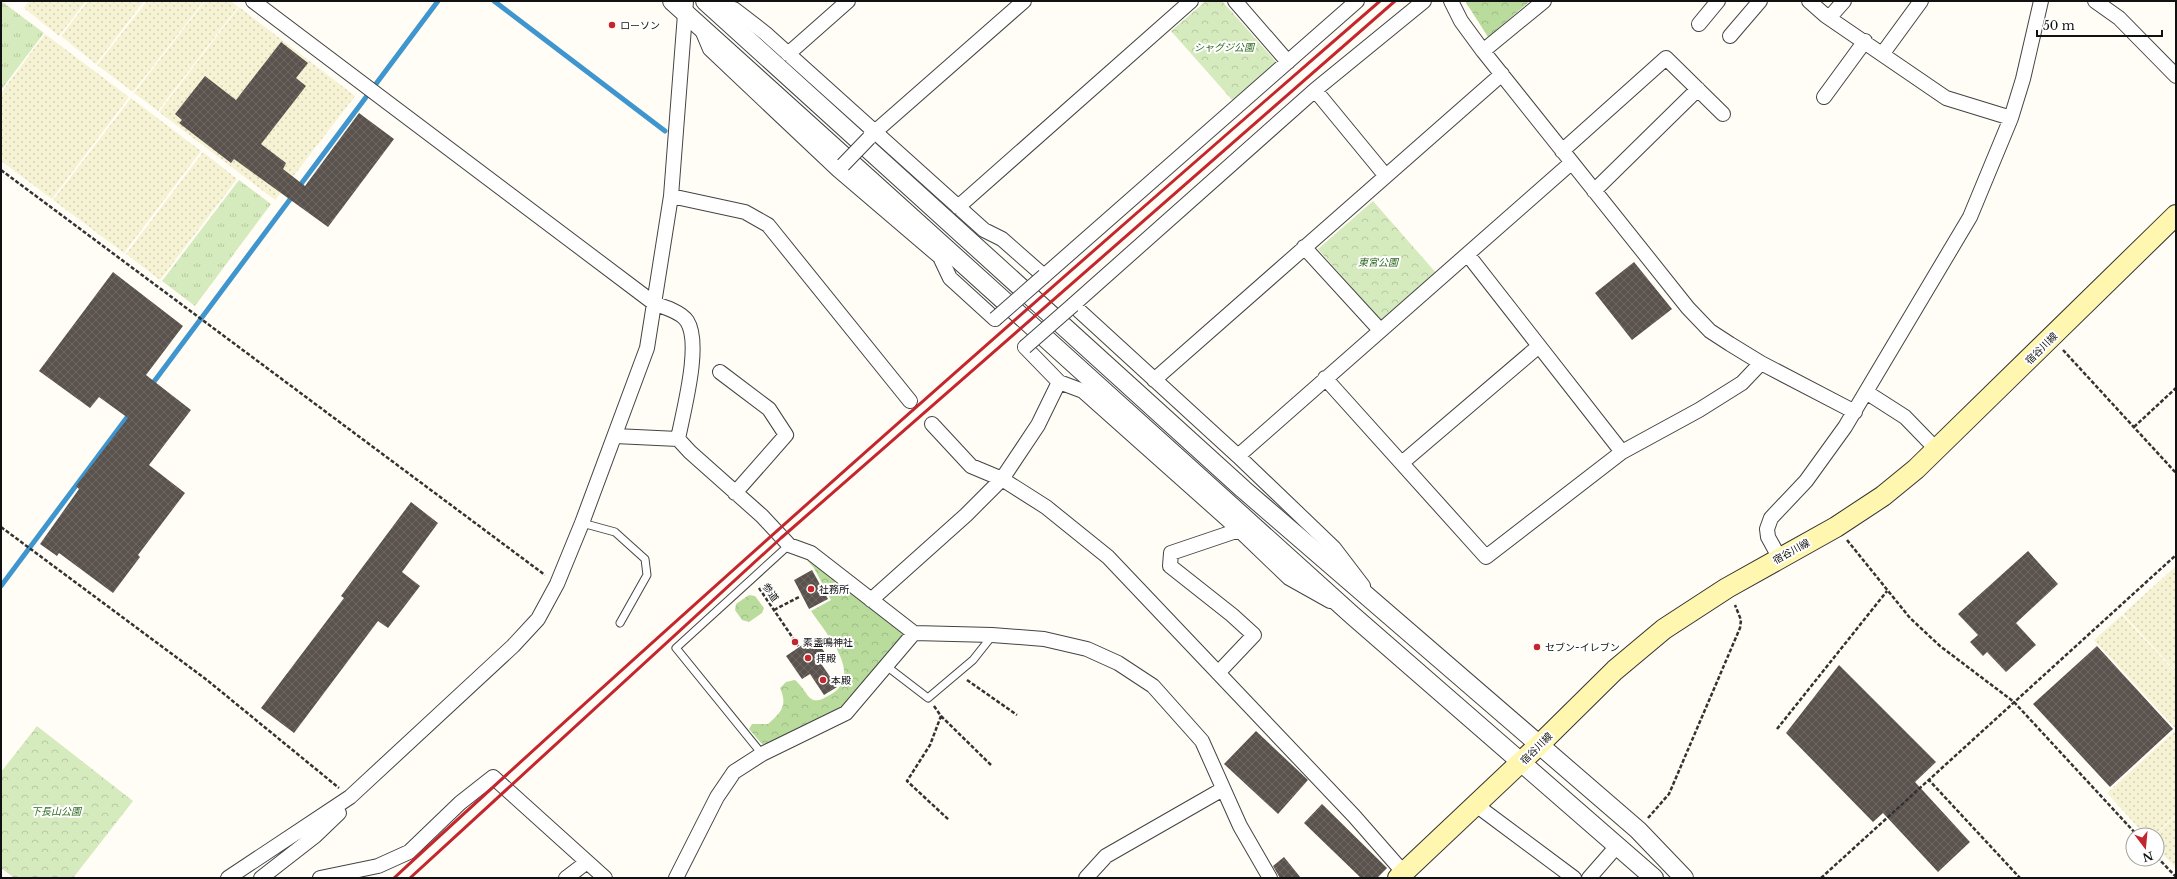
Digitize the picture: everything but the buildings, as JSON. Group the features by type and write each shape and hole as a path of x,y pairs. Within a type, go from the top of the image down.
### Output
{"main road":[{"name":"宿谷川線","path":"1401,875 1540,744 1615,670 1664,629 1727,588 1779,557 1836,527 1883,496 1937,450 2176,215"}],"street":[{"path":"253,1 655,304 684,318 688,323 692,336 693,360 678,439"},
{"path":"788,54 848,1"},
{"path":"840,167 872,134 1024,1"},
{"path":"958,207 1191,1"},
{"path":"1235,1 1288,62"},
{"path":"700,26 710,49 940,257 950,278 995,319 1357,1"},
{"path":"1352,615 1289,578 1239,530 1083,392 1059,382 1024,347 1315,90 1424,1"},
{"path":"1451,1 1461,21 1483,51 1688,308 1710,331 1761,363 1854,412"},
{"path":"1483,51 1544,1"},
{"path":"1699,24 1718,1"},
{"path":"1730,36 1760,1"},
{"path":"1809,1 1829,18 1883,53 1946,98 2010,118"},
{"path":"1829,18 1844,1"},
{"path":"1883,53 1922,1"},
{"path":"1779,557 1768,537 1767,529 1771,518 1815,469 1854,412 1970,217 2010,118 2023,79 2041,1"},
{"path":"2096,1 2119,18 2176,76"},
{"path":"707,3 734,9 788,54 872,134 984,230 1002,239 1044,276"},
{"path":"707,3 1243,489 1638,830 1684,878"},
{"path":"681,5 700,26 1352,615 1522,761 1654,878"},
{"path":"228,878 350,797 513,646 538,619 556,584 582,524 647,348 671,196 681,5"},
{"path":"1824,97 1865,41"},
{"path":"1562,151 1666,58 1723,114"},
{"path":"1154,380 1385,175 1502,74"},
{"path":"1594,191 1698,89"},
{"path":"1315,90 1385,175"},
{"path":"1238,456 1571,163"},
{"path":"671,196 745,212 768,225 910,401"},
{"path":"1304,247 1380,330"},
{"path":"1468,255 1622,452"},
{"path":"1073,304 1238,456 1334,548 1372,599"},
{"path":"1403,462 1539,346"},
{"path":"1325,378 1403,462 1486,557 1622,452 1742,383 1761,363"},
{"path":"720,372 769,409 786,435 736,492"},
{"path":"871,600 966,515 1002,479 1038,425 1059,382"},
{"path":"1866,392 1905,417 1937,450"},
{"path":"932,424 971,466 1002,479 1046,507 1108,557 1354,816 1401,875"},
{"path":"615,436 678,439 762,516 789,545 811,552 914,633 992,635 1044,639 1087,649 1118,663 1153,686 1202,741 1240,826 1270,878"},
{"path":"1218,673 1254,635 1232,615 1170,566 1171,553 1239,530"},
{"path":"676,878 725,783 734,772 762,754 846,713 914,633"},
{"path":"320,878 378,866 409,852 460,803 493,777 605,878"},
{"path":"1086,878 1106,856 1223,789"},
{"path":"261,878 315,836 345,807 350,797"},
{"path":"1476,805 1574,878"},
{"path":"1589,878 1617,846"},
{"path":"566,878 587,862"}],"lane":[{"path":"582,524 616,532 645,559 647,575 620,623"},
{"path":"762,754 676,648 789,545"},
{"path":"885,666 928,698 973,660 992,635"}],"path":[{"path":"1,170 556,584"},
{"path":"2052,337 2176,473"},
{"path":"2134,427 2176,388"},
{"path":"1,527 207,680 350,797"},
{"path":"1836,527 1910,618 1940,646 2014,702 2130,827"},
{"path":"1821,878 1928,779 2176,555"},
{"name":"参道","path":"755,582 799,647"},
{"path":"1638,830 1669,794 1740,628 1741,620 1727,588"},
{"path":"1777,729 1888,591"},
{"name":"参道","path":"774,610 798,597"},
{"path":"957,672 1017,715"},
{"path":"928,698 941,716 992,766"},
{"path":"941,716 930,745 907,781 949,820"},
{"path":"1928,779 2020,878"},
{"path":"2165,865 2176,877"}],"shaded area":[{"path":"29,1 86,1 59,36 24,8"},
{"path":"88,1 144,1 96,64 61,36"},
{"path":"147,1 204,1 133,92 97,65"},
{"path":"205,1 231,1 238,7 158,111 134,93"},
{"path":"239,7 355,96 275,200 159,112"},
{"path":"45,34 129,97 52,199 1,161 1,93"},
{"path":"131,98 201,151 124,253 53,200"},
{"path":"203,152 237,179 160,280 126,254"},
{"path":"2176,566 2176,672 2123,614"},
{"path":"2122,615 2176,673 2176,729 2094,640"},
{"path":"2176,730 2176,815 2163,827 2138,827 2107,793"},
{"path":"2176,816 2176,868 2165,856 2164,827"}],"green space":[{"path":"1,1 44,33 1,90"},
{"name":"シャグジ公園","path":"1206,1 1222,1 1277,63 1233,101 1171,31"},
{"path":"1465,1 1530,1 1488,37"},
{"path":"239,180 271,204 195,306 162,281"},
{"name":"東宮公園","path":"1373,201 1437,274 1382,322 1318,249"},
{"path":"798,550 903,631 904,635 841,709 766,745 761,743 749,729 752,724 768,724 780,712 783,700 780,688 786,682 795,680 810,698 818,700 833,693 841,685 844,675 843,664 838,652 811,611 831,600 814,568"},
{"path":"749,595 755,596 764,608 762,613 749,622 742,620 735,610 736,604"},
{"name":"下長山公園","path":"37,726 133,801 73,878 14,878 1,868 1,772"}],"waterway":[{"path":"298,188 438,1"},
{"path":"494,1 665,131"},
{"path":"150,387 294,194"},
{"path":"1,586 131,412"}],"railway":[{"path":"394,878 760,545 1380,1"},
{"path":"410,878 781,538 1395,1"}],"place":[{"name":"ローソン","path":"612,25"},
{"name":"社務所","path":"811,589"},
{"name":"素盞鳴神社","path":"795,642"},
{"name":"セブン-イレブン","path":"1537,647"},
{"name":"拝殿","path":"808,658"},
{"name":"本殿","path":"823,680"}]}
